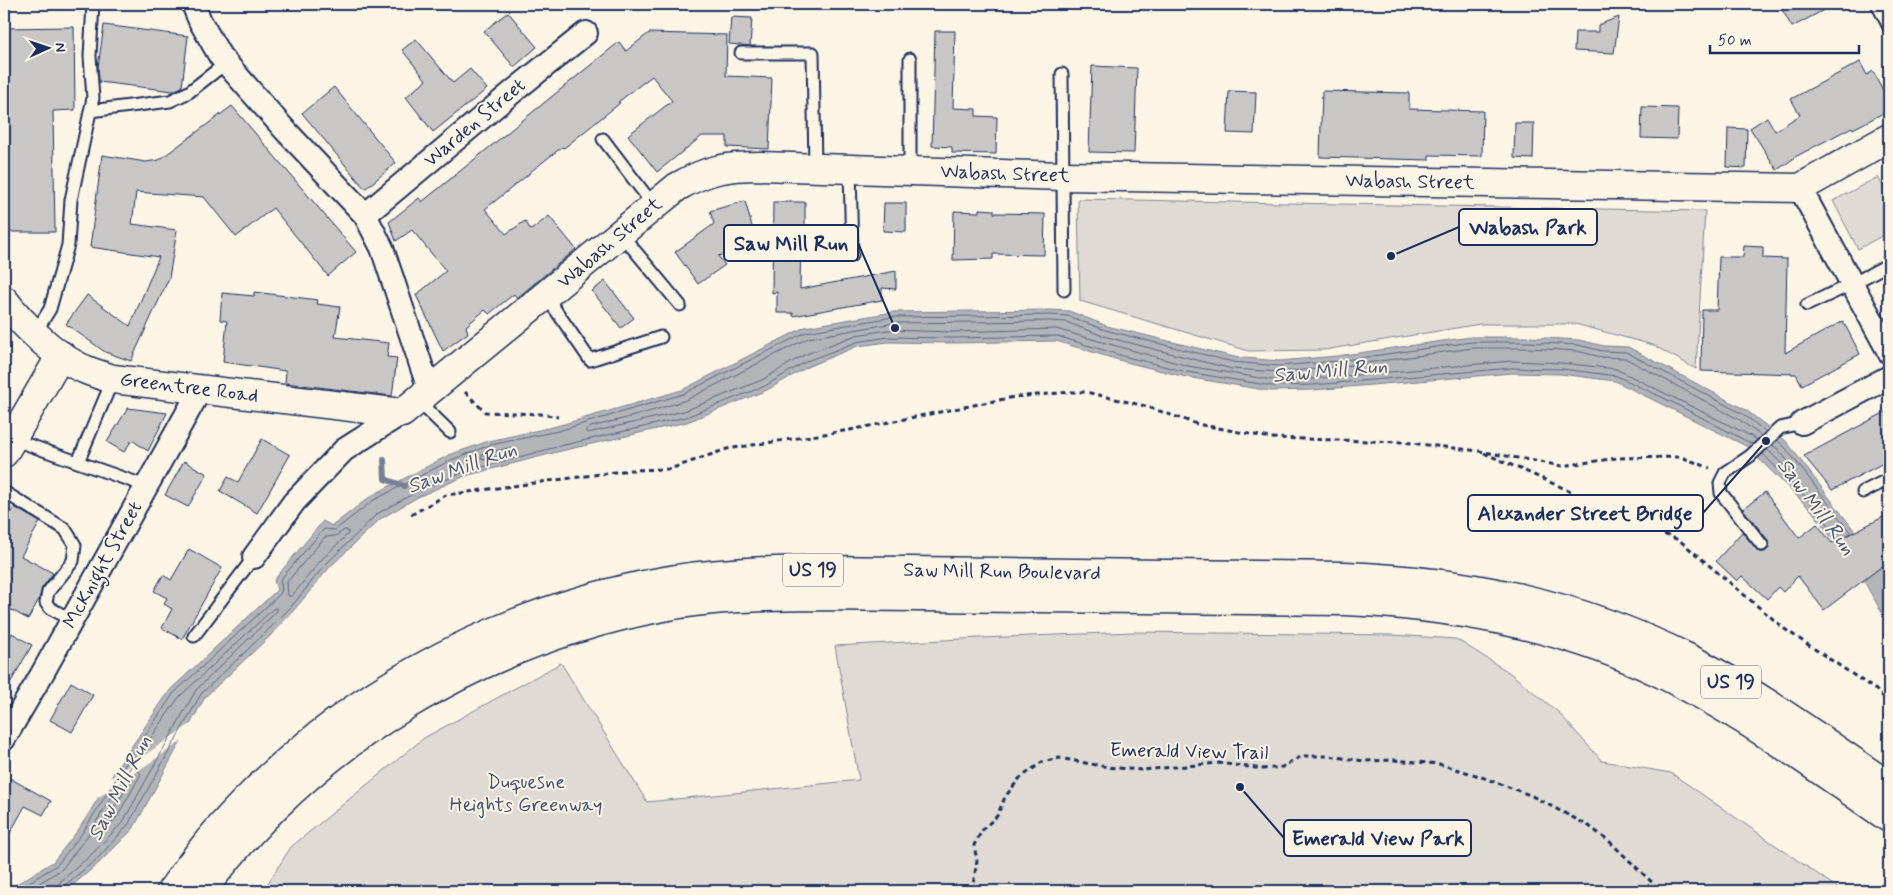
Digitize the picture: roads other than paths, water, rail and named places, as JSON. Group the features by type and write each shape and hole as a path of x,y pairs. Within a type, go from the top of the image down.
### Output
{"main road":[{"path":"1800,188 1889,138"},
{"name":"Wabash Street","path":"425,395 678,187 697,175 733,166 850,168 1063,176 1800,188"},
{"name":"Greentree Road","path":"4,300 13,313 61,355 82,368 113,379 200,390 425,395"},
{"path":"8,446 61,355"},
{"name":"Saw Mill Run Boulevard","path":"171,891 216,832 278,768 354,709 433,660 475,639 518,621 578,601 661,581 710,574 814,570 1346,576 1399,578 1452,584 1557,607 1646,639 1689,659 1734,684 1889,786"},
{"name":"Saw Mill Run Boulevard","path":"202,891 235,849 295,787 332,756 368,730 445,682 486,662 570,630 665,606 713,600 814,596 1345,601 1397,604 1499,618 1593,646 1636,662 1678,682 1721,706 1817,768 1889,818"},
{"path":"1817,768 1889,828"}],"street":[{"path":"193,4 200,21 220,56 285,130 365,216 382,248 425,395"},
{"name":"Warden Street","path":"365,216 586,33"},
{"path":"1800,188 1852,284 1883,327 1889,352"},
{"path":"1802,424 1889,377"},
{"name":"McKnight Street","path":"4,738 200,390"},
{"name":"Wabash Street","path":"254,557 294,502 344,450 425,395"}],"lane":[{"path":"34,333 50,309 68,245 71,200 93,98 90,56 93,4"},
{"path":"1877,4 1889,27"},
{"path":"741,53 813,53 815,167"},
{"path":"910,59 910,170"},
{"path":"90,111 170,101 189,92 226,63"},
{"path":"1062,74 1064,290"},
{"path":"603,139 654,206"},
{"path":"818,256 852,255 850,168"},
{"path":"621,234 680,305"},
{"path":"1807,304 1852,284 1889,264"},
{"path":"546,296 590,360 661,337"},
{"path":"78,462 113,379"},
{"path":"425,395 450,432"},
{"path":"1762,545 1720,493 1720,483 1725,473 1750,456 1780,428 1802,424"},
{"path":"8,446 78,462 146,486"},
{"path":"1862,492 1889,479"},
{"path":"4,492 65,529 74,545 73,561 48,592 46,603 50,608 72,620"},
{"path":"194,636 254,557"}],"water":[{"path":"1069,311 1107,326 1234,357 1279,361 1337,356 1471,337 1529,337 1579,340 1604,346 1628,347 1746,410 1786,441 1889,576 1889,625 1865,583 1813,512 1746,446 1615,381 1561,374 1512,373 1313,390 1271,391 1186,377 1122,361 1056,341 888,342 858,346 809,366 767,390 687,422 561,451 465,476 418,497 380,519 329,568 269,637 205,697 133,829 100,862 66,891 5,891 53,862 79,829 117,768 170,690 277,590 274,580 323,521 332,526 371,496 449,455 489,441 557,426 682,390 805,327 893,312"}],"waterway":[{"path":"384,460 385,479 404,486"}],"place":[{"name":"Wabash Park","path":"1391,256"},
{"name":"Saw Mill Run","path":"895,328"},
{"name":"Alexander Street Bridge","path":"1766,441"},
{"name":"Emerald View Park","path":"1240,787"}],"park label":[{"name":"Duquesne Heights Greenway","path":"526,794"}]}
